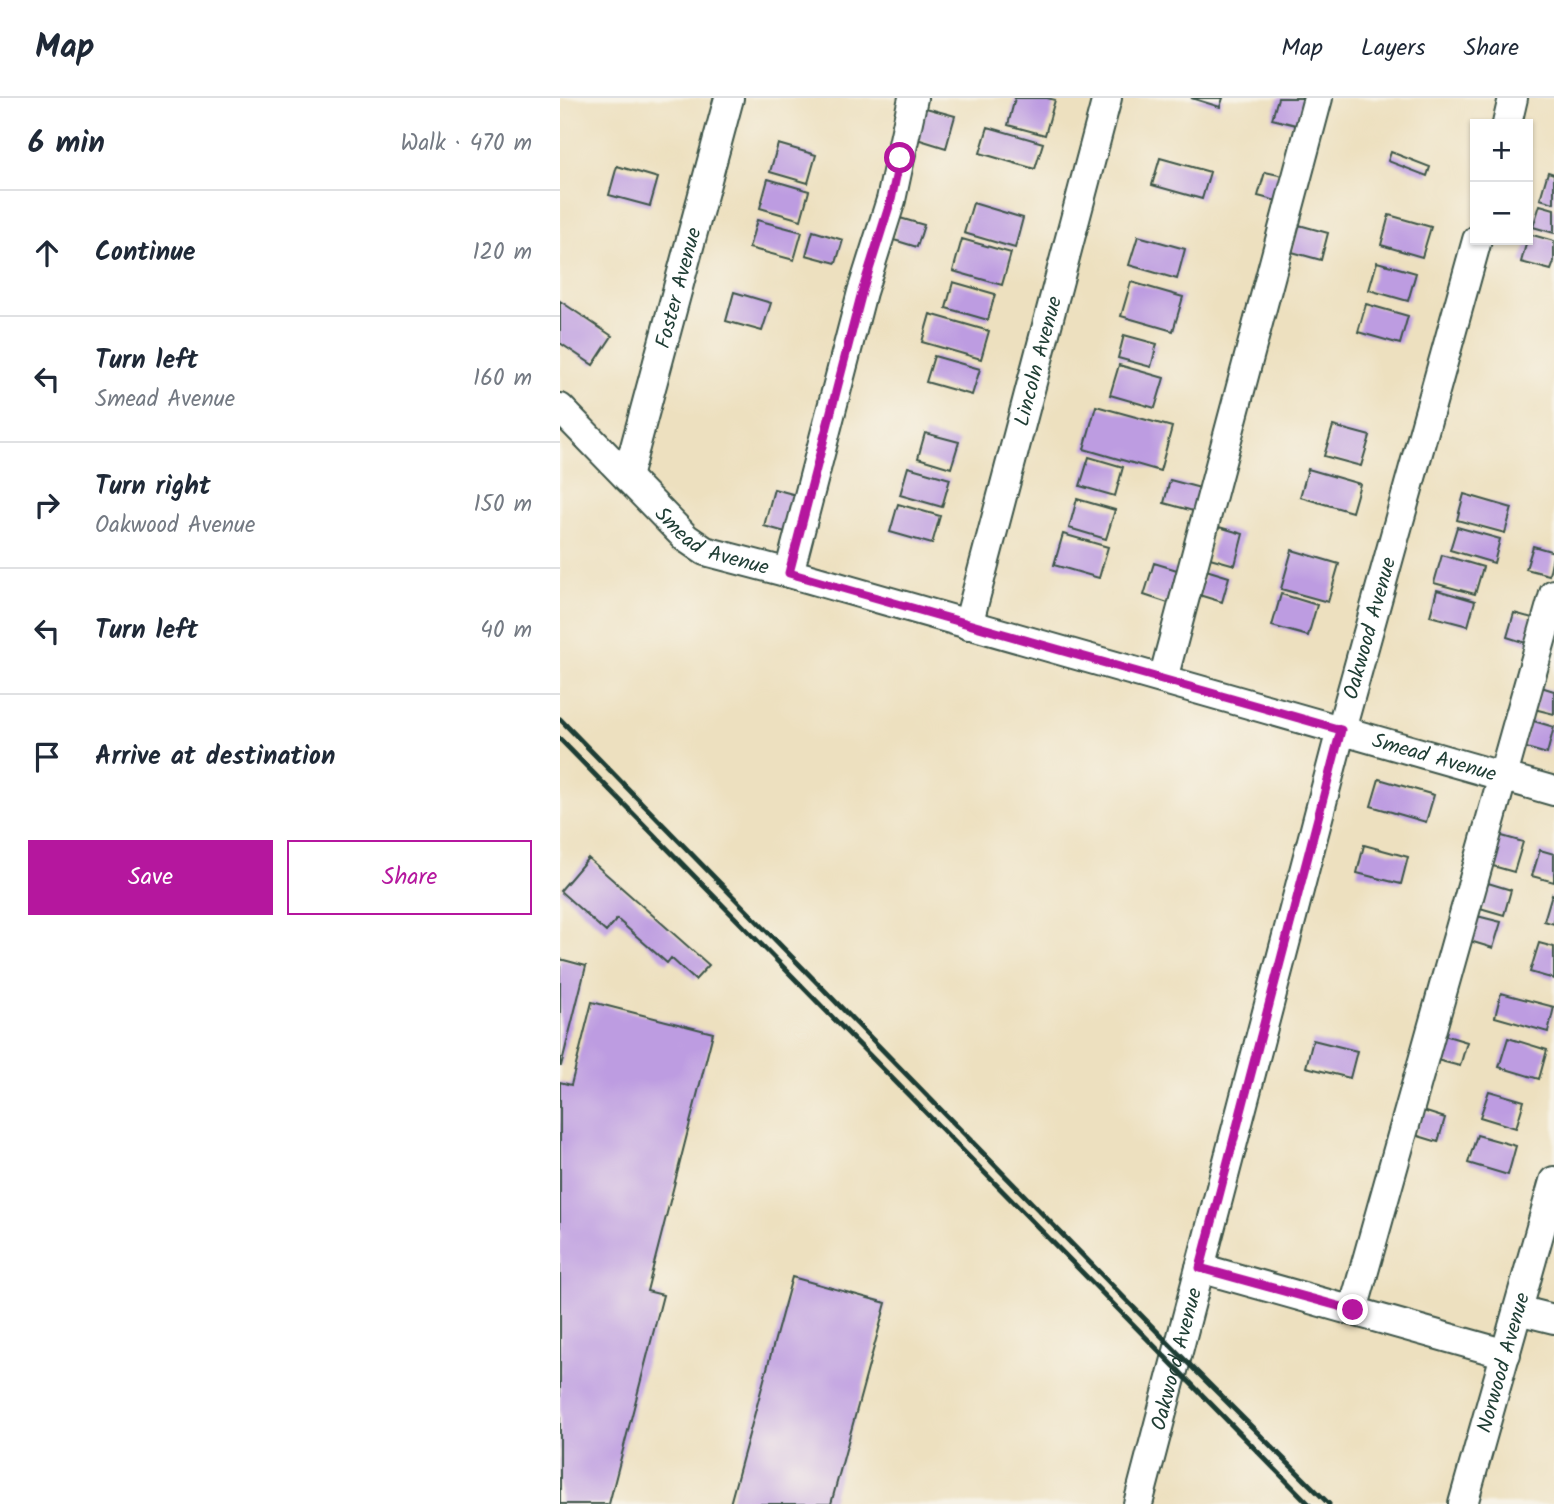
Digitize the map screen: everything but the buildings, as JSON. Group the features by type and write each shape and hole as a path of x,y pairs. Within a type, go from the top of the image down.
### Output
{"street":[{"name":"Foster Avenue","path":"627,477 729,98"},
{"path":"789,573 862,292 891,200 913,98"},
{"name":"Lincoln Avenue","path":"968,625 1107,98"},
{"path":"1163,679 1318,98"},
{"path":"1508,119 1513,98"},
{"name":"Oakwood Avenue","path":"1138,1504 1341,730 1476,245"},
{"name":"Smead Avenue","path":"560,408 686,538 705,551 1554,791"},
{"path":"1353,1310 1554,594"},
{"name":"Norwood Avenue","path":"1463,1504 1554,1181"},
{"path":"1200,1268 1506,1354"},
{"path":"1518,1310 1554,1320"}],"railway":[{"path":"560,719 1178,1353 1329,1504"},
{"path":"560,739 1309,1504"}],"route":[{"path":"900,158 891,200 862,292 789,573 1341,730 1200,1268 1353,1310"}]}
